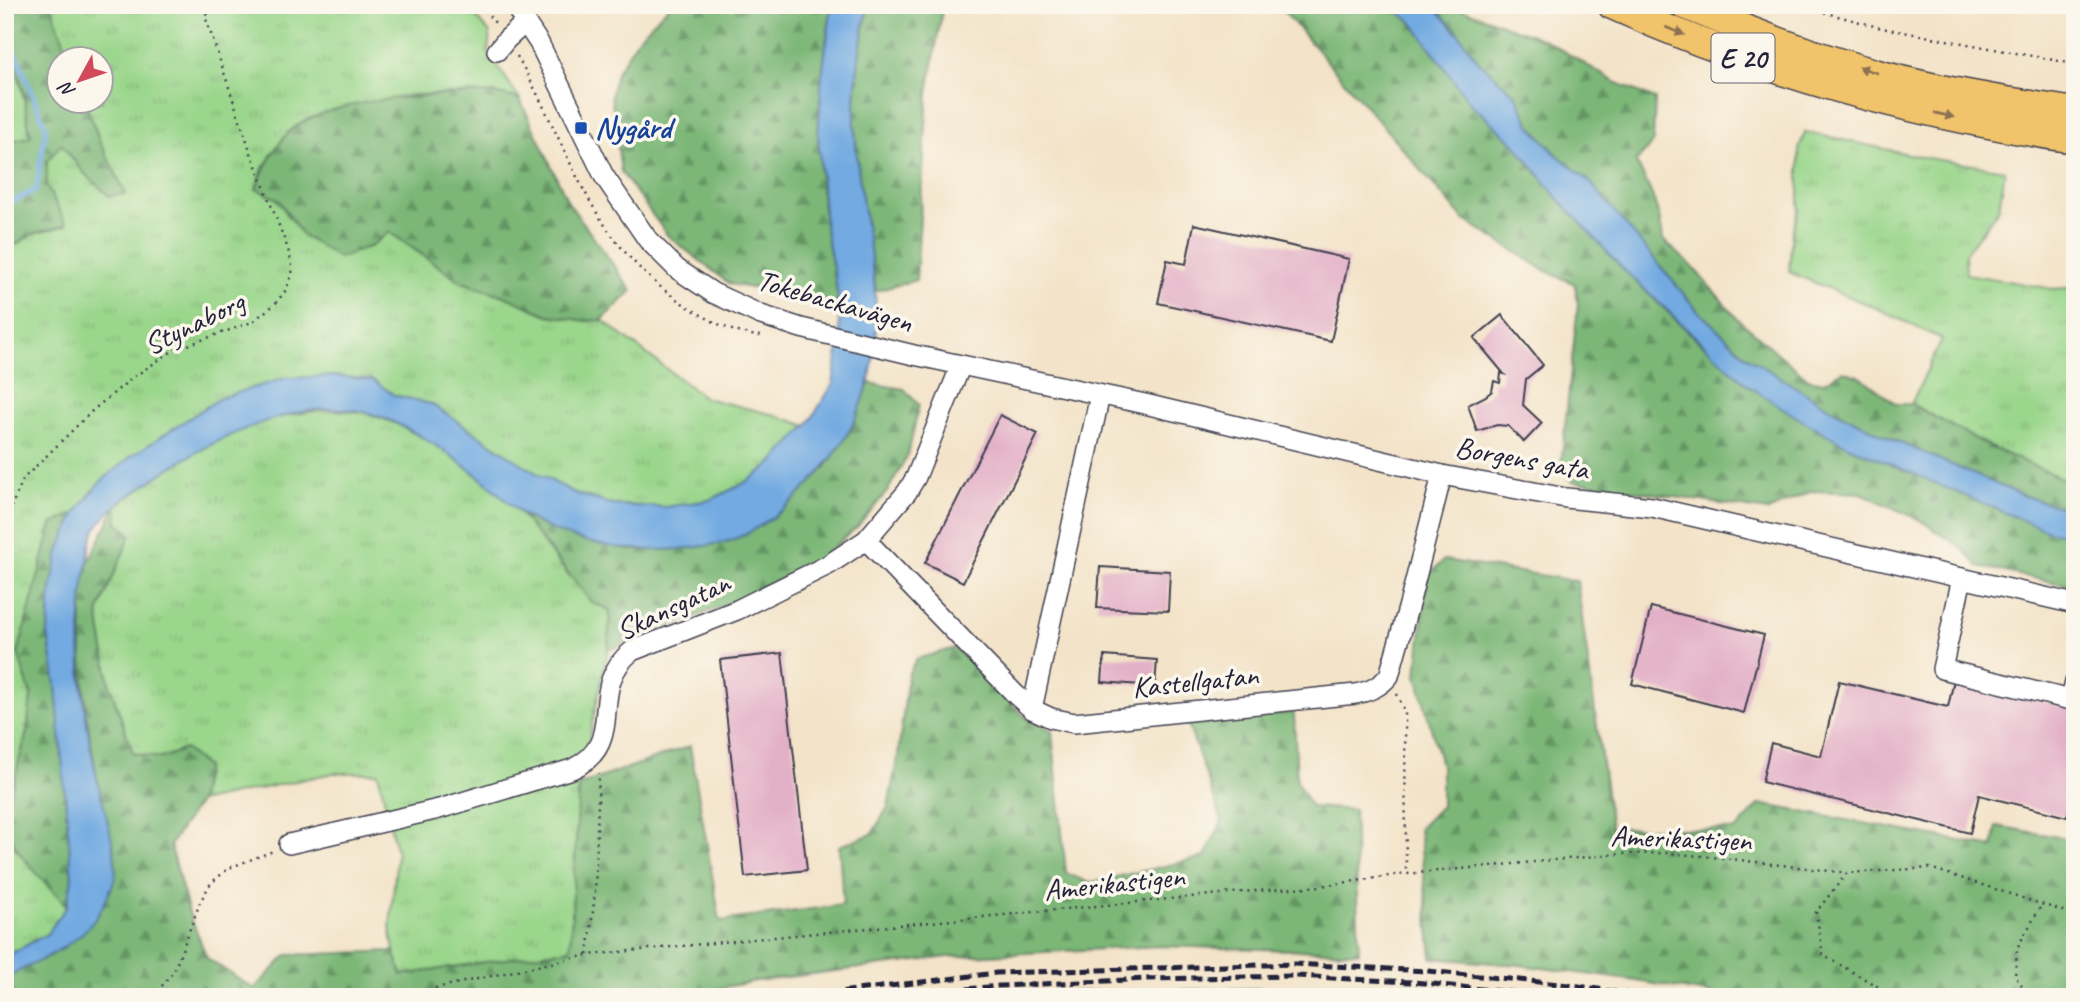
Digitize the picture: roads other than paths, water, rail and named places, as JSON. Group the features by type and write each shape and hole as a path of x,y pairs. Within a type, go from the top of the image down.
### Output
{"highway":[{"name":"E 20","path":"1612,5 1732,54 1878,100 1994,127 2075,139"},
{"name":"E 20","path":"1685,5 1744,29 1880,74 1990,99 2075,112"}],"street":[{"name":"Tokebackavägen","path":"514,5 554,72 604,176 648,240 677,269 713,293 761,315 801,328 961,365"},
{"path":"502,45 526,22"},
{"name":"Borgens gata","path":"961,365 1442,475 1566,498 1652,507 2075,604"},
{"name":"Skansgatan","path":"289,844 439,809 579,766 601,743 611,678 620,661 626,656 737,610 828,565 866,540 907,492 916,477 961,365"},
{"path":"1032,709 1100,395"},
{"name":"Kastellgatan","path":"866,540 996,677 1032,709 1051,718 1074,723 1356,694 1371,690 1389,676 1442,475"},
{"path":"1962,578 1942,669 2071,700 2075,682"}],"water":[{"path":"832,5 868,5 858,64 855,123 876,325 873,364 862,404 842,443 820,472 781,511 735,539 690,548 647,550 583,541 543,526 519,512 476,475 430,442 396,424 364,412 337,409 308,411 279,418 220,440 193,454 123,500 100,523 91,541 83,588 81,670 87,725 116,868 114,881 96,918 77,937 54,953 5,978 5,957 47,934 67,906 72,878 56,686 48,634 51,589 59,551 75,514 99,483 133,455 220,398 285,378 337,376 373,380 394,395 431,404 536,473 575,493 613,505 666,507 710,500 743,484 769,466 807,426 833,384 840,338 837,289 825,226 818,135 822,75"},
{"path":"1388,5 1433,5 1478,61 1516,95 1530,125 1555,153 1590,182 1697,310 1746,356 1831,409 1889,438 2024,496 2075,511 2075,536 2048,531 1848,446 1747,385 1622,268 1557,197 1514,143 1470,103 1412,22"}],"waterway":[{"path":"5,33 46,128 36,190 5,202"}],"railway":[{"path":"799,997 996,973 1294,964 1428,971 1579,986 1650,997"},
{"path":"877,997 999,986 1294,976 1413,982 1560,997"}],"place":[{"name":"Nygård","path":"581,128"}]}
